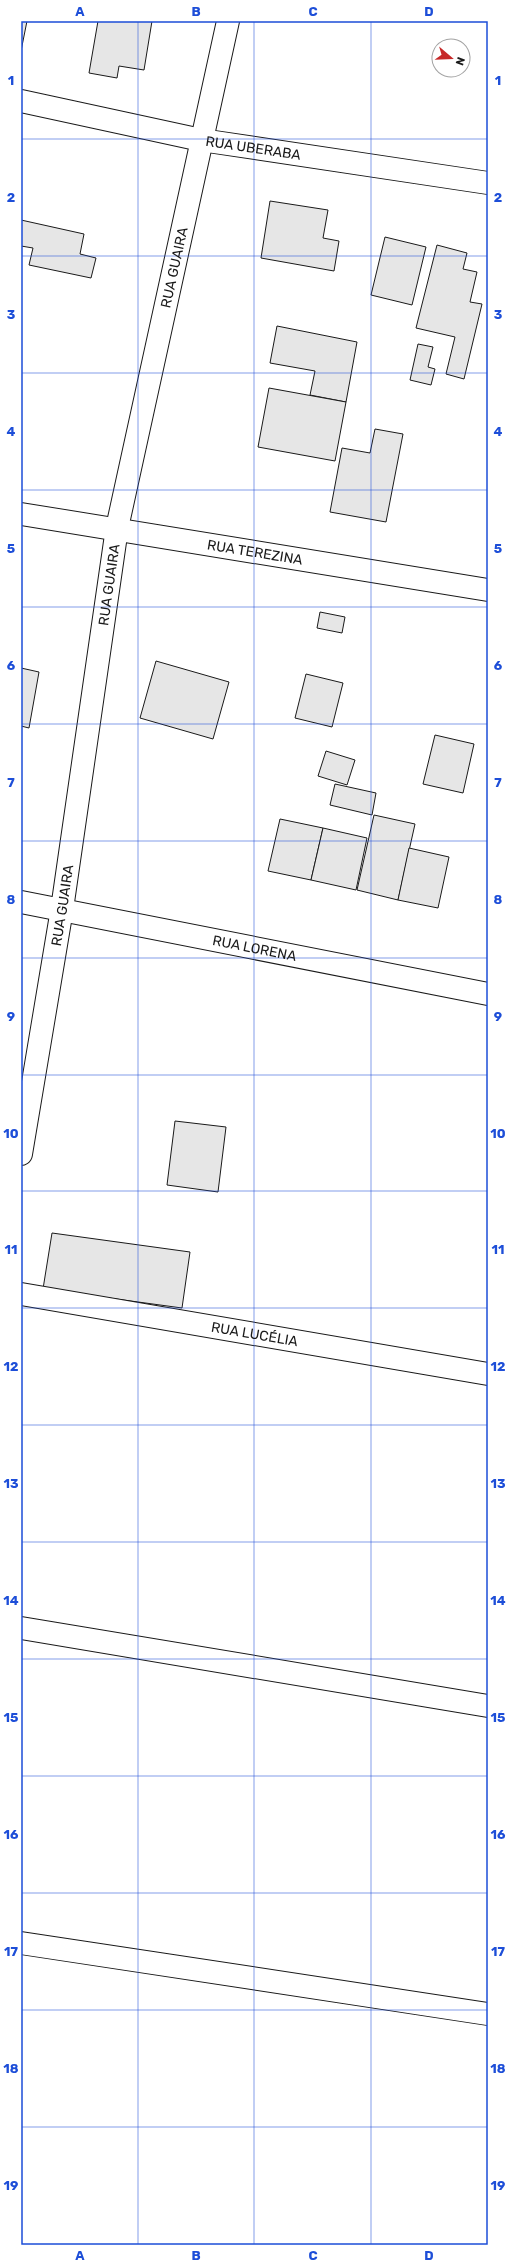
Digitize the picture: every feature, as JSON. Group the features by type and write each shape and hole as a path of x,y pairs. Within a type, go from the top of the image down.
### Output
{"street":[{"name":"RUA GUAIRA","path":"21,1154 62,909 117,528 228,21"},
{"name":"RUA UBERABA","path":"21,101 201,140 488,183"},
{"name":"RUA TEREZINA","path":"21,514 117,528 488,590"},
{"name":"RUA LORENA","path":"21,902 488,994"},
{"name":"RUA LUCÉLIA","path":"21,1294 488,1374"},
{"path":"21,1628 488,1706"},
{"path":"21,1943 488,2014"}],"building":[{"path":"21,21 27,21 21,51"},
{"path":"98,21 152,21 144,70 119,66 117,78 89,73"},
{"path":"270,201 328,210 323,238 339,241 334,271 261,258"},
{"path":"21,220 84,234 80,254 96,258 91,278 29,265 33,248 21,246"},
{"path":"385,237 426,247 412,305 371,295"},
{"path":"437,245 467,253 463,269 477,272 470,302 482,304 464,379 446,374 455,337 416,328"},
{"path":"277,326 357,342 346,402 310,395 315,371 270,363"},
{"path":"418,344 433,347 428,367 435,369 431,385 410,380"},
{"path":"269,388 346,402 335,461 258,447"},
{"path":"375,429 403,434 386,522 330,512 342,448 370,453"},
{"path":"320,612 345,617 342,633 317,628"},
{"path":"156,661 229,682 213,739 140,718"},
{"path":"21,668 39,672 29,728 21,726"},
{"path":"306,674 343,683 332,727 295,718"},
{"path":"435,735 474,744 463,793 423,784"},
{"path":"326,751 355,760 347,785 318,776"},
{"path":"335,784 376,793 372,815 330,805"},
{"path":"374,815 415,824 398,900 357,890"},
{"path":"280,819 323,828 311,880 268,871"},
{"path":"323,828 367,838 356,890 311,880"},
{"path":"409,848 449,857 438,908 398,900"},
{"path":"175,1121 226,1127 218,1192 167,1185"},
{"path":"52,1233 190,1252 182,1308 43,1289"}]}
